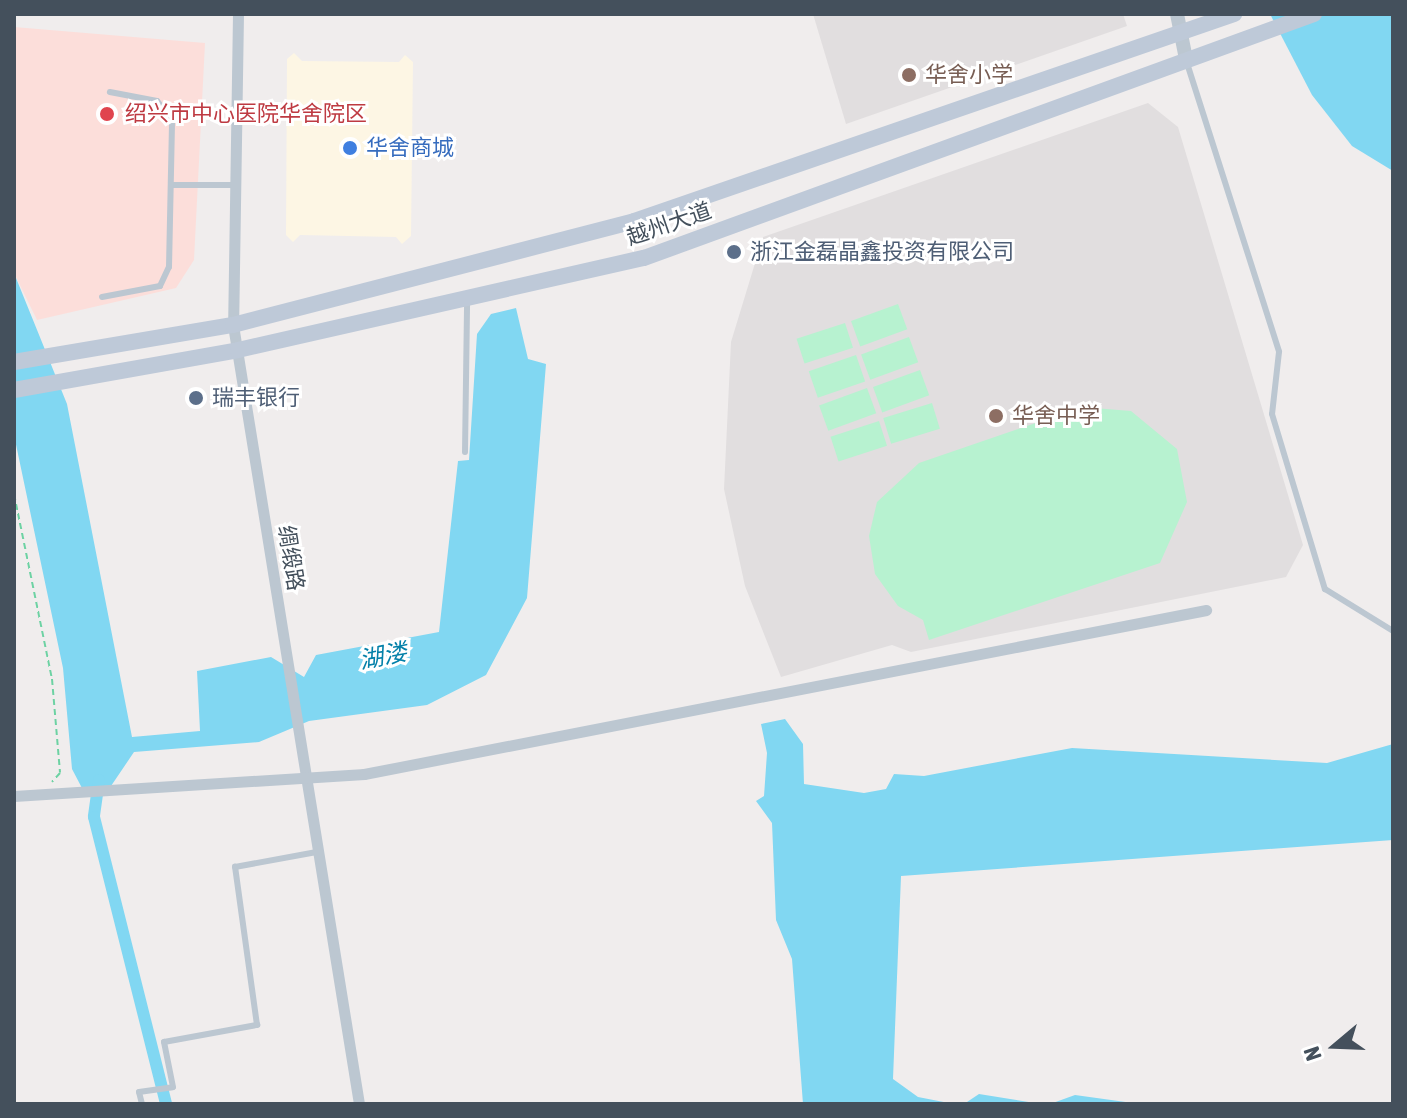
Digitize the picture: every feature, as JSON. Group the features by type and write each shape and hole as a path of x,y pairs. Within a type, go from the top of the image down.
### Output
{"main road":[{"name":"越州大道","path":"14,362 233,325 634,221 1181,35 1234,14"},
{"name":"越州大道","path":"14,390 238,350 644,258 1314,14"}],"street":[{"name":"绸缎路","path":"238,14 233,325 359,1104"},
{"path":"1177,14 1186,59"},
{"path":"14,796 306,781 1206,610"}],"lane":[{"path":"1186,59 1279,352 1272,414 1325,589 1393,631"},
{"path":"102,297 167,278 173,185 168,110 110,92"},
{"path":"173,185 235,185"},
{"path":"465,452 467,298"},
{"path":"142,1104 139,1092 173,1087 164,1042 257,1025 235,867 317,852"}],"path":[{"path":"14,494 52,679 60,773 41,795"}],"shaded area":[{"name":"华舍小学","path":"813,14 1123,14 1127,26 846,124"},
{"name":"绍兴市中心医院华舍院区","path":"14,27 205,43 194,260 176,288 37,320 14,273"},
{"name":"华舍商城","path":"294,53 302,61 399,62 405,55 413,62 411,236 402,244 396,237 300,235 293,242 286,235 287,59"},
{"name":"华舍中学","path":"1148,103 1178,127 1303,545 1286,577 911,652 892,645 781,677 745,586 724,489 731,342 763,237"}],"green space":[{"path":"898,304 907,329 860,346 851,321"},
{"path":"845,323 853,348 805,363 796,339"},
{"path":"909,337 918,362 870,380 861,354"},
{"path":"856,355 865,381 818,398 809,371"},
{"path":"920,370 929,395 882,412 873,387"},
{"path":"867,388 876,413 828,431 819,405"},
{"path":"932,403 940,429 891,444 883,418"},
{"path":"1082,407 1131,411 1177,449 1187,502 1160,563 929,640 923,620 898,606 875,574 869,536 877,502 919,463"},
{"path":"879,421 887,446 839,461 830,437"}],"water":[{"path":"1270,14 1393,14 1393,171 1352,146 1312,95"},
{"name":"湖溇","path":"14,273 67,404 132,737 200,731 197,671 271,657 304,677 316,655 439,632 458,461 469,460 477,334 491,314 516,308 528,359 546,364 527,598 486,675 427,705 309,721 259,742 134,752 109,789 83,790 72,769 63,668 14,435"},
{"path":"785,719 803,744 804,784 864,793 886,789 894,774 924,776 1072,748 1327,763 1393,744 1393,840 901,876 893,1079 918,1097 954,1104 803,1104 792,959 776,920 772,823 756,801 764,796 767,753 761,724"},
{"path":"979,1094 1041,1104 964,1104"},
{"path":"1075,1095 1140,1104 1050,1104"}],"waterway":[{"path":"99,780 94,817 166,1104"}],"place":[{"name":"华舍小学","path":"909,75"},
{"name":"绍兴市中心医院华舍院区","path":"107,114"},
{"name":"华舍商城","path":"350,148"},
{"name":"浙江金磊晶鑫投资有限公司","path":"734,252"},
{"name":"瑞丰银行","path":"196,398"},
{"name":"华舍中学","path":"996,416"}]}
